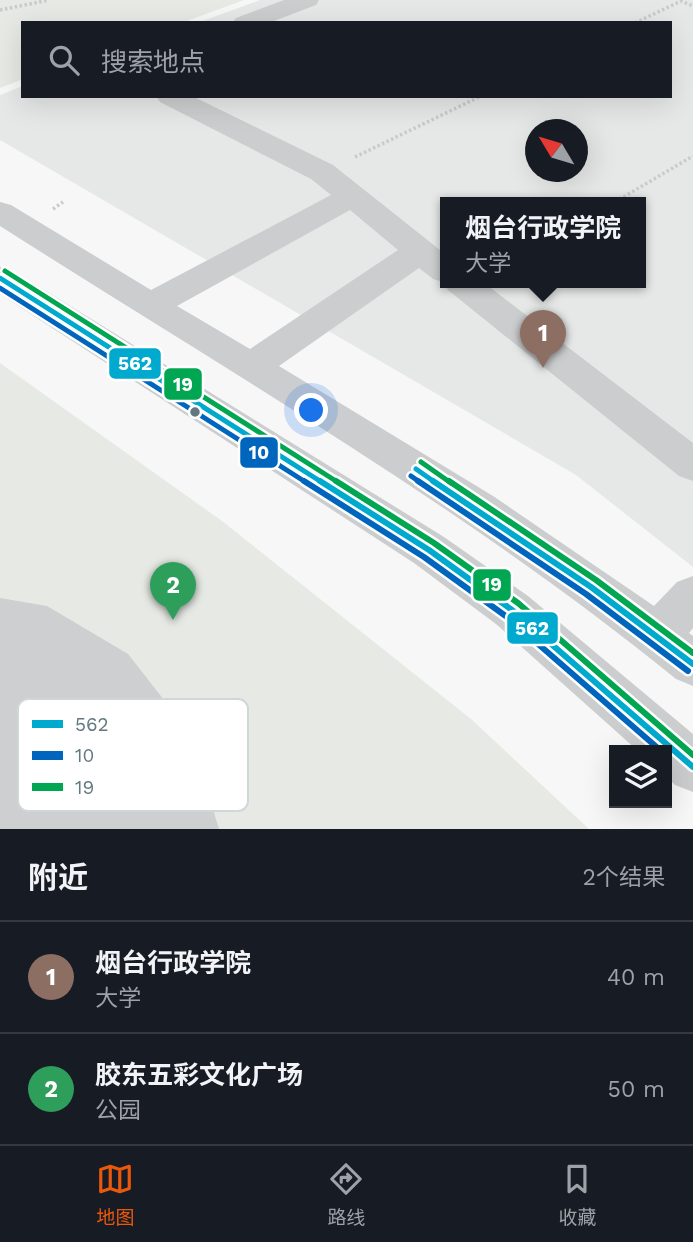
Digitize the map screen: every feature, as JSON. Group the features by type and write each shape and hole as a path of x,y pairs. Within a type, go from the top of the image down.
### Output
{"street":[{"path":"250,21 307,0"},
{"path":"174,98 322,172 432,261 251,367"},
{"path":"151,305 352,196"},
{"path":"0,212 382,446 548,557 693,664"},
{"path":"0,278 439,557 512,610 693,767"},
{"path":"468,288 693,465"},
{"path":"657,635 693,596"}],"path":[{"path":"1,8 49,0"},
{"path":"639,21 681,1 693,6"},
{"path":"322,172 477,98"},
{"path":"623,197 693,156"}],"shaded area":[{"path":"0,0 244,0 186,21 21,21 21,80 0,88"},
{"path":"260,0 693,0 693,567 576,475 0,140 0,95 21,87 21,98 672,98 672,21 202,21"},
{"path":"0,363 222,521 471,719 589,829 0,829"}],"building":[{"path":"0,598 47,606 128,654 163,699 18,699 18,811 213,811 219,829 0,829"}],"transit line":[{"name":"19","path":"5,271 434,543 518,603 693,755"},
{"name":"562","path":"0,278 429,550 512,610 693,767"},
{"name":"10","path":"0,288 424,557 507,617 654,745"},
{"name":"19","path":"421,462 596,580 693,653"},
{"name":"562","path":"416,469 591,587 693,664"},
{"name":"10","path":"411,476 586,594 688,671"}],"place":[{"name":"烟台行政学院","path":"543,368"},
{"name":"胶东五彩文化广场","path":"173,620"}]}
